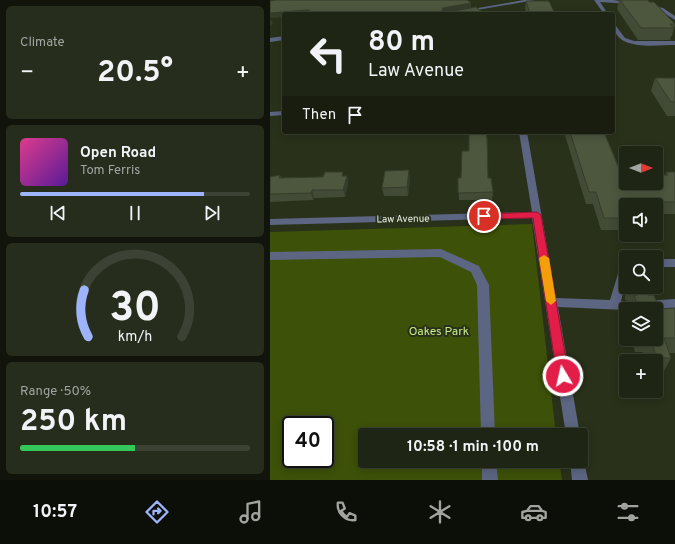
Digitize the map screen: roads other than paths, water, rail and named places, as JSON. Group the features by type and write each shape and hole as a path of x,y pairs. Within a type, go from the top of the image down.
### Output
{"street":[{"path":"497,0 500,12"},
{"path":"458,12 533,0"},
{"path":"596,0 640,4"},
{"path":"596,0 605,12"},
{"path":"647,5 661,9 675,18"},
{"path":"615,27 623,39 633,43 675,43"},
{"path":"270,40 282,38"},
{"path":"270,114 282,112"},
{"path":"523,134 572,428"},
{"name":"Law Avenue","path":"270,222 537,215"},
{"path":"270,256 441,253 475,269 483,285 488,428"},
{"path":"663,263 675,263"},
{"path":"614,305 619,288"},
{"path":"551,302 619,305"},
{"path":"663,305 675,304"},
{"path":"489,468 490,480"},
{"path":"578,468 580,480"}],"park label":[{"name":"Oakes Park","path":"439,331"}]}
